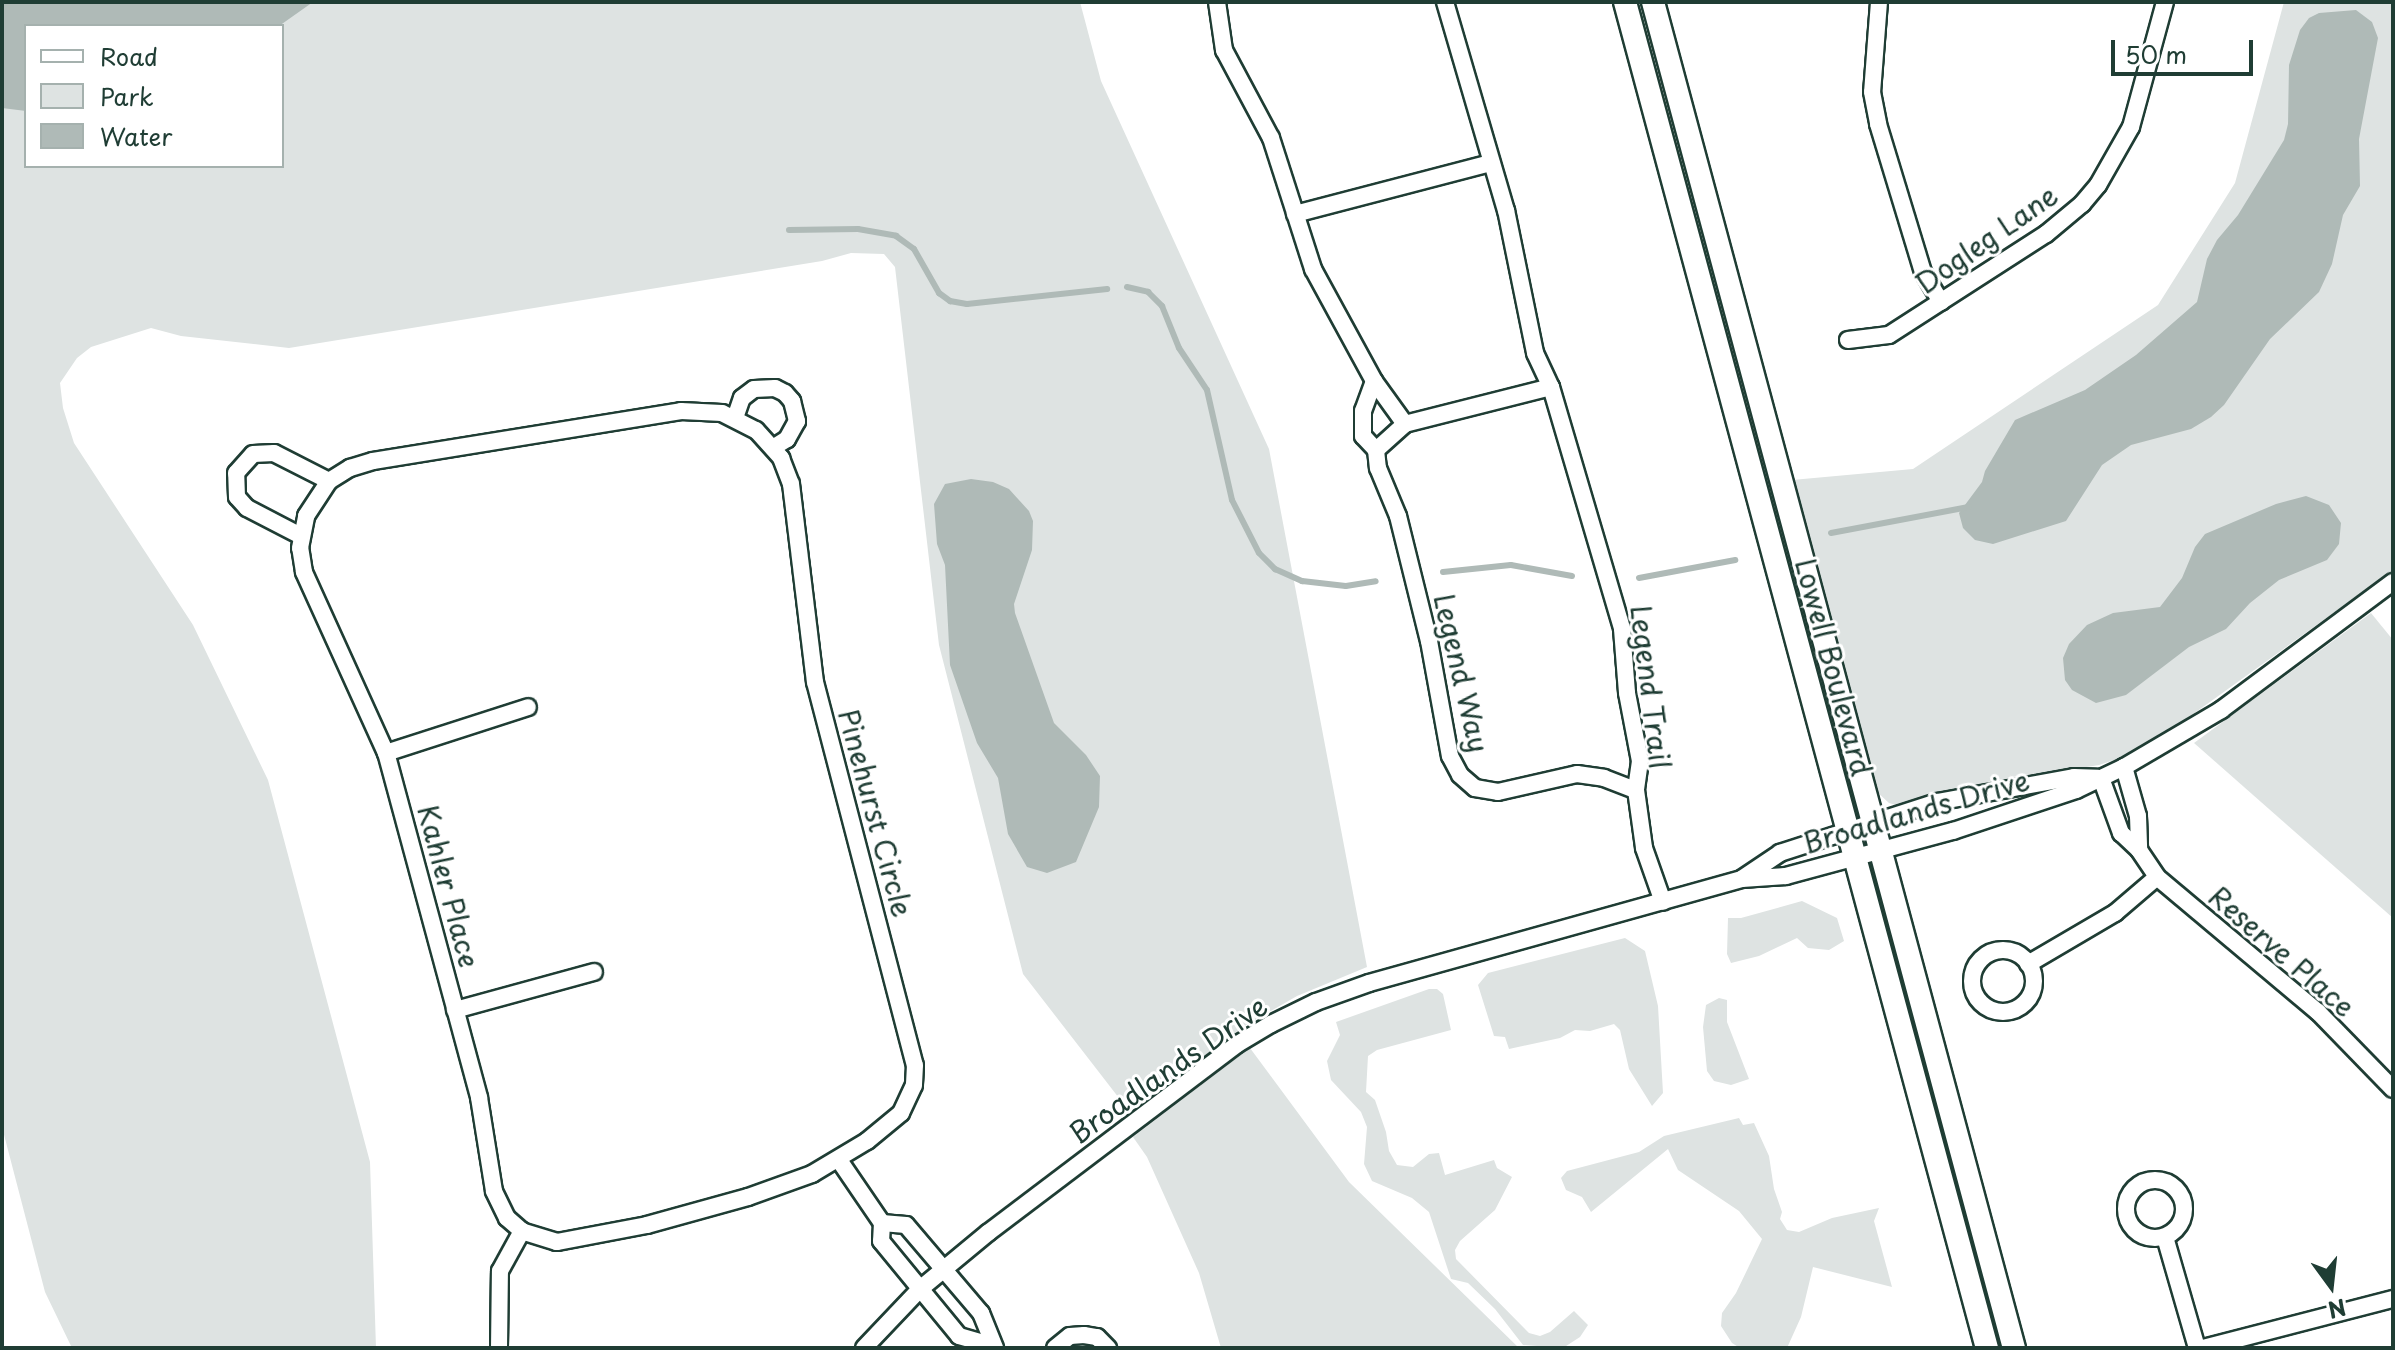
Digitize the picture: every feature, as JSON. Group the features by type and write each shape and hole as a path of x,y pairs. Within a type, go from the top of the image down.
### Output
{"main road":[{"name":"Lowell Boulevard","path":"1625,2 1987,1348"},
{"name":"Lowell Boulevard","path":"1653,2 2014,1348"}],"street":[{"path":"1217,2 1224,50 1271,138 1313,269 1374,381 1405,424"},
{"name":"Legend Trail","path":"1445,2 1506,210 1535,353 1551,387 1622,629 1627,693 1640,761 1636,790 1644,848 1663,902"},
{"path":"1879,2 1872,92 1878,124 1923,272 1941,302"},
{"name":"Dogleg Lane","path":"1848,340 1889,335 2064,221 2098,185 2131,127 2165,2"},
{"path":"1295,214 1491,163"},
{"name":"Legend Way","path":"1374,381 1363,411 1363,436 1376,450 1378,468 1398,516 1429,641 1450,756 1460,775 1475,788 1498,792 1577,774 1604,778 1636,790"},
{"path":"735,418 742,398 754,389 765,386 785,393 792,401 797,421 787,439 774,447"},
{"path":"1376,450 1405,424 1551,387"},
{"name":"Pinehurst Circle","path":"329,481 350,468 373,461 681,411 709,411 735,418 756,430 774,447 787,471 794,497 820,703 915,1065 914,1085 901,1113 839,1160 784,1185 607,1234 557,1242 522,1231"},
{"path":"264,452 274,453 329,481 315,497 301,536 247,508 234,488 236,473 244,460 264,452"},
{"name":"Kahler Place","path":"301,536 304,572 386,753 485,1125 497,1201 507,1218 522,1231"},
{"name":"Broadlands Drive","path":"864,1348 942,1269 1236,1045 1271,1024 1316,1002 1369,983 1742,879 1786,876 1953,831 2101,778 2221,710 2279,663 2393,582"},
{"path":"386,753 528,707"},
{"name":"Reserve Place","path":"2124,767 2138,816 2139,850"},
{"name":"Broadlands Drive","path":"1742,879 1780,853 1937,802 2074,777 2101,778"},
{"name":"Reserve Place","path":"2101,778 2121,833 2139,850 2157,877 2318,1012 2393,1089"},
{"path":"2028,964 2115,913 2157,877"},
{"path":"455,1010 594,972"},
{"path":"839,1160 882,1223 881,1241 920,1289 959,1336 994,1347"},
{"path":"882,1223 906,1225 981,1313 994,1347"},
{"path":"499,1348 498,1281 503,1262 522,1231"},
{"path":"2165,1237 2197,1348"},
{"path":"2203,1348 2393,1299"},
{"path":"1055,1348 1070,1336 1084,1335 1097,1337 1108,1348"}],"green space":[{"path":"2,2 1080,2 1101,81 1269,449 1367,967 1297,996 1243,1027 1129,1111 1023,974 939,645 895,267 884,254 851,253 822,261 289,348 181,336 151,328 91,347 77,358 60,383 63,408 74,443 193,625 268,780 370,1162 376,1348 72,1348 45,1292 2,1127"},
{"path":"2284,2 2393,2 2393,570 2164,735 2126,756 2099,765 1962,787 1896,805 1889,803 1876,791 1792,480 1913,469 2158,305 2235,183"},
{"path":"2371,613 2393,640 2393,918 2194,743"},
{"path":"1802,901 1837,918 1844,941 1829,950 1808,948 1797,938 1759,956 1731,963 1727,954 1728,918 1741,918"},
{"path":"1625,938 1645,951 1658,1006 1663,1093 1652,1106 1629,1069 1620,1030 1614,1024 1590,1031 1575,1030 1560,1038 1509,1049 1505,1037 1494,1036 1478,985 1488,973"},
{"path":"1429,989 1437,989 1443,994 1451,1030 1377,1050 1368,1056 1366,1092 1375,1100 1389,1151 1397,1165 1413,1167 1429,1154 1439,1153 1445,1175 1494,1160 1497,1168 1512,1177 1495,1210 1460,1241 1455,1250 1456,1259 1529,1333 1540,1336 1550,1332 1574,1311 1588,1325 1580,1337 1563,1348 1523,1345 1495,1309 1468,1283 1451,1279 1429,1212 1412,1198 1372,1181 1364,1164 1367,1127 1361,1112 1331,1080 1327,1061 1340,1035 1336,1022"},
{"path":"1719,998 1727,1000 1727,1022 1749,1079 1731,1085 1714,1081 1707,1071 1703,1027 1706,1005"},
{"path":"1250,1048 1349,1182 1519,1348 1221,1348 1199,1273 1147,1157 1133,1137"},
{"path":"1739,1118 1743,1125 1754,1123 1769,1156 1774,1189 1782,1212 1780,1219 1787,1230 1799,1232 1832,1218 1879,1208 1874,1221 1892,1287 1813,1267 1801,1317 1787,1348 1740,1348 1732,1343 1721,1326 1722,1313 1736,1293 1762,1239 1739,1211 1678,1170 1668,1149 1591,1212 1582,1197 1566,1190 1561,1178 1567,1171 1639,1152 1664,1136"}],"water":[{"path":"2,2 313,2 282,24 24,24 24,111 2,108"},
{"path":"2356,10 2372,22 2378,38 2359,139 2360,186 2343,215 2332,264 2319,292 2270,339 2224,405 2211,417 2191,429 2131,445 2102,465 2066,521 1993,544 1975,540 1963,528 1959,513 1982,482 1985,471 2015,420 2085,390 2136,355 2197,302 2207,259 2217,240 2238,215 2284,140 2288,124 2289,65 2300,30 2309,18 2319,13"},
{"path":"971,479 993,482 1009,489 1029,511 1033,521 1032,550 1014,604 1015,613 1054,723 1086,755 1100,776 1099,807 1076,862 1047,873 1027,867 1008,834 998,778 977,743 950,665 945,565 937,544 934,504 945,484"},
{"path":"2306,496 2329,505 2341,523 2339,544 2327,560 2279,580 2250,603 2226,629 2189,647 2126,695 2096,703 2072,690 2065,680 2063,658 2069,644 2087,625 2113,613 2160,607 2182,578 2195,547 2205,534 2276,504"}],"waterway":[{"path":"789,230 858,229 896,236 914,249 939,293 950,301 967,304 1107,289"},
{"path":"1127,287 1148,292 1162,306 1179,348 1207,390 1232,500 1259,553 1275,569 1302,581 1346,586 1376,581"},
{"path":"1831,533 1969,507"},
{"path":"1639,578 1735,560"},
{"path":"1443,572 1511,565 1572,576"}]}
